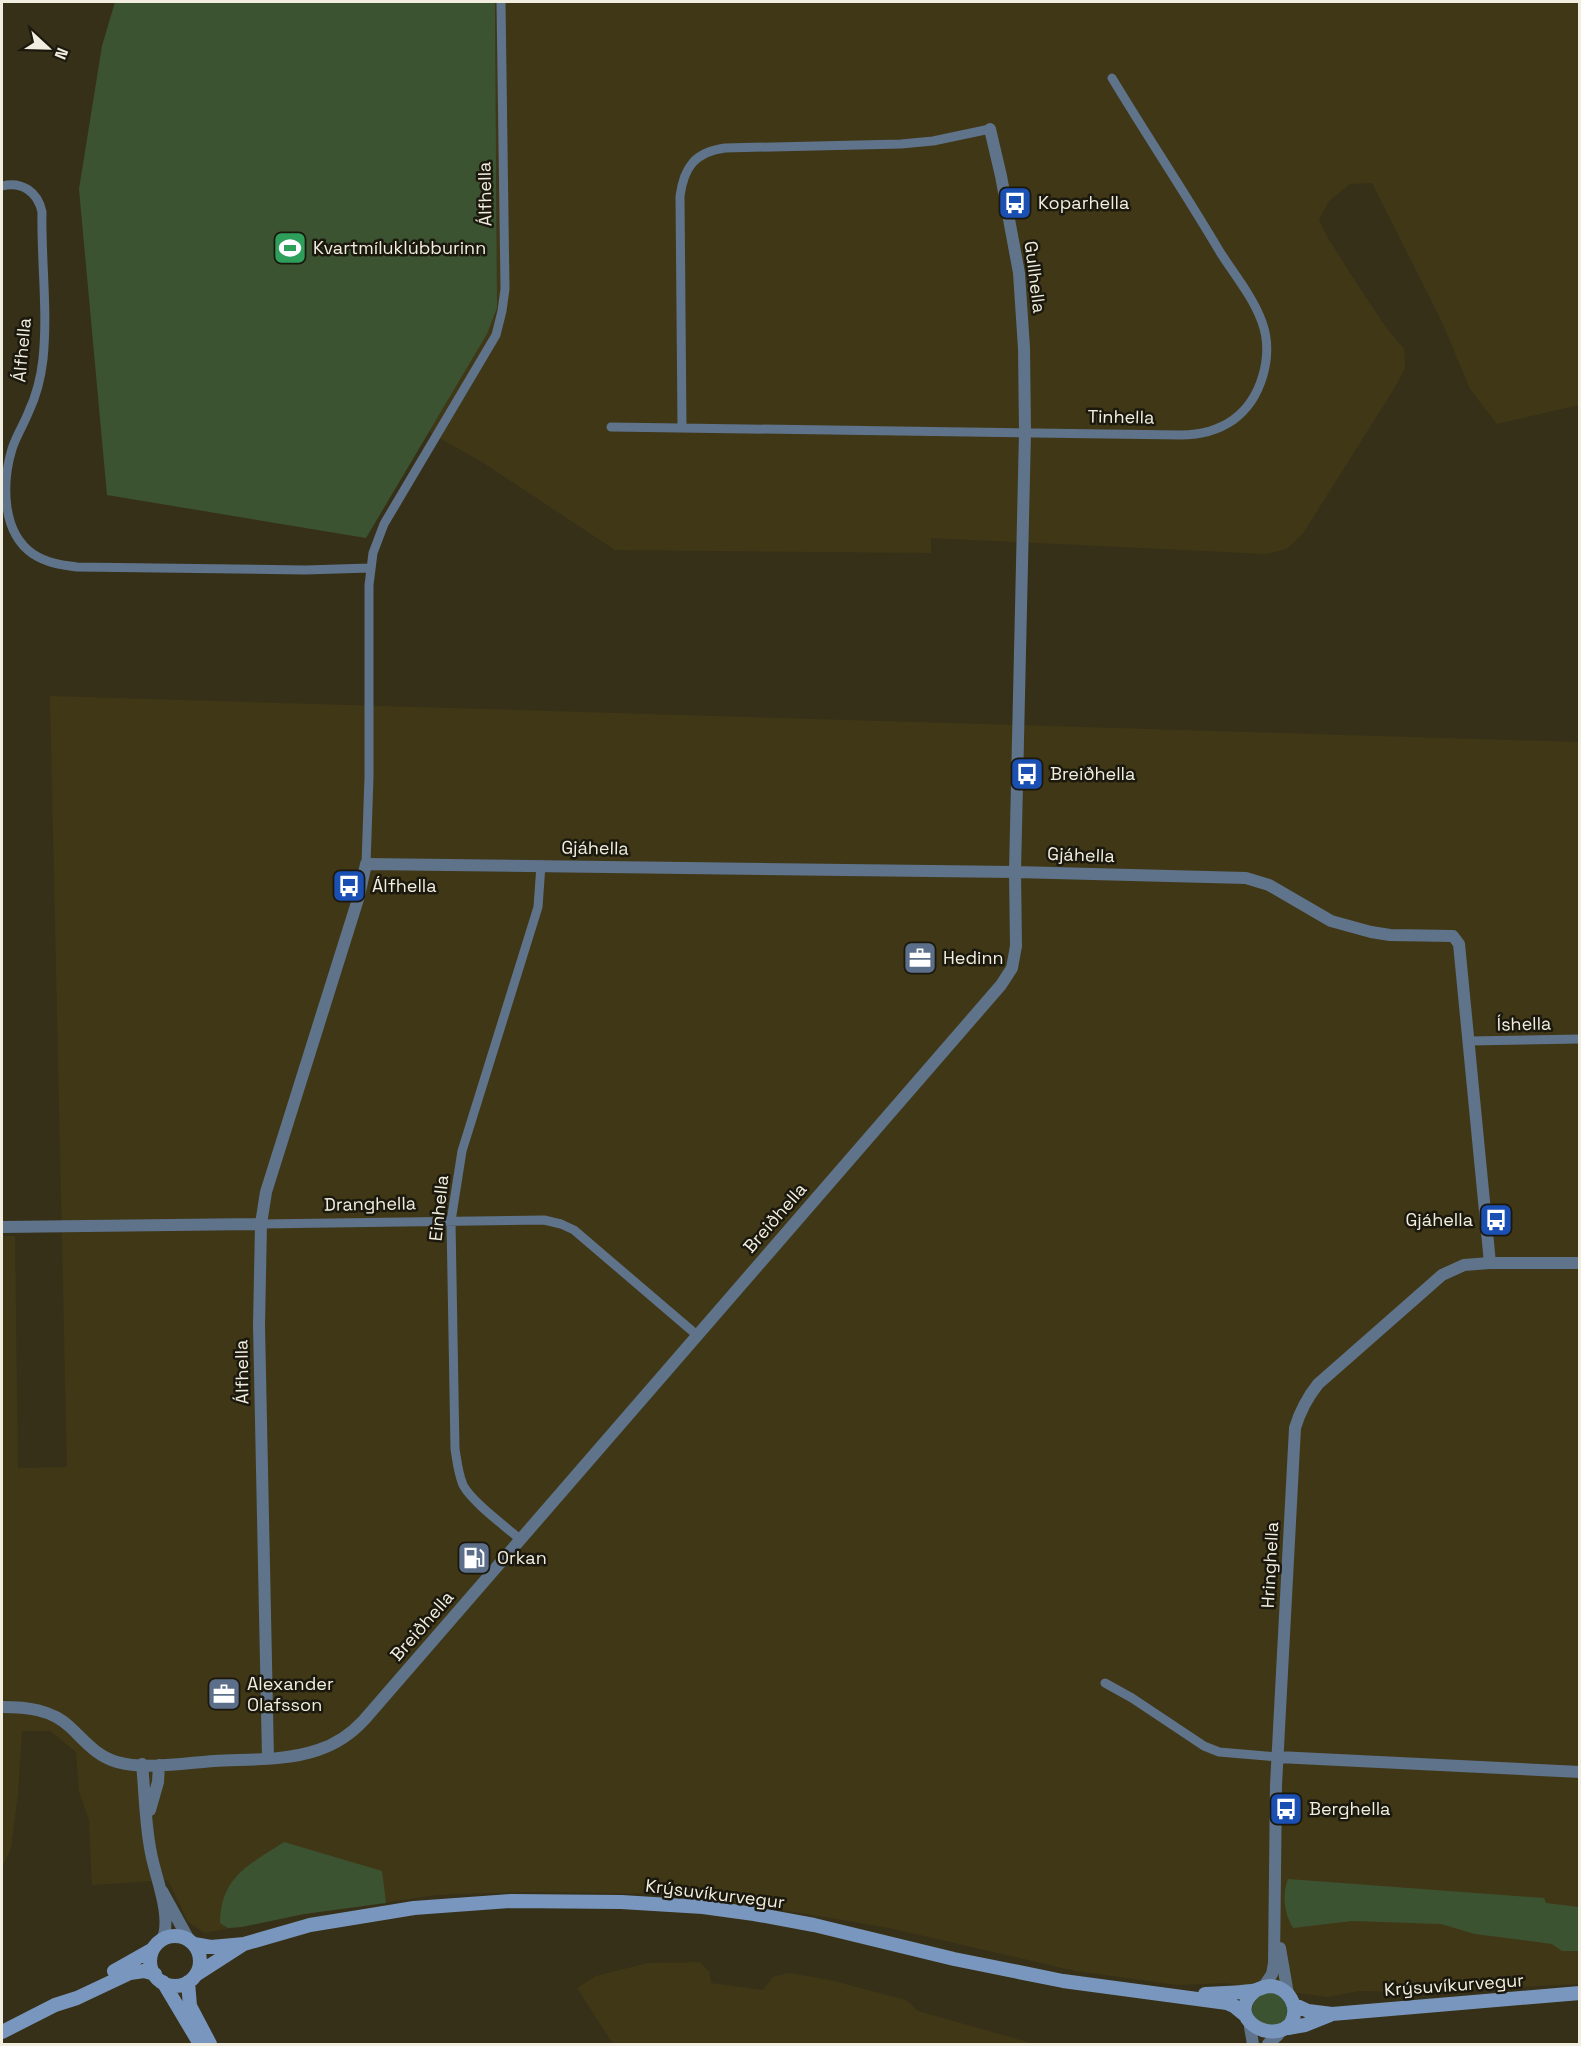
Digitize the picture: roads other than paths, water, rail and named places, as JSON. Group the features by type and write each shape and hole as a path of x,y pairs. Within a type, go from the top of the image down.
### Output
{"main road":[{"name":"Krýsuvíkurvegur","path":"192,1942 211,1947 244,1944 310,1925 414,1908 511,1901 621,1902 702,1907 814,1925 965,1961 1063,1981 1153,1995 1227,2003 1239,2009 1247,2021"},
{"path":"2,2032 127,1965 158,1944 177,1936 192,1942 198,1951 200,1960 192,1978 190,2006 210,2044"},
{"path":"158,1944 150,1962 200,2044"},
{"name":"Krýsuvíkurvegur","path":"192,1978 244,1944"},
{"path":"55,2005 77,1998 130,1973 144,1971 175,1986 192,1978"},
{"path":"1277,1987 1291,1999 1294,2016 1278,2036 1263,2035 1247,2021 1246,2001 1260,1989 1277,1987"},
{"name":"Krýsuvíkurvegur","path":"1179,1997 1260,1989"},
{"name":"Krýsuvíkurvegur","path":"1291,1999 1308,2011 1332,2014 1580,1993"},
{"name":"Krýsuvíkurvegur","path":"1278,2036 1332,2014"}],"street":[{"name":"Álfhella","path":"268,1758 259,1325 261,1224 273,1170 359,896 366,864 369,777 370,568 373,553 384,524 496,335 502,312 505,289 501,2"},
{"name":"Tinhella","path":"611,427 1197,435 1234,419 1250,402 1261,381 1268,355 1266,336 1257,310 1112,78"},
{"name":"Gullhella","path":"990,129 1019,273 1024,331 1025,432"},
{"path":"682,427 680,196 685,176 693,161 706,152 724,148 901,144 933,141 990,129"},
{"name":"Álfhella","path":"2,186 19,185 30,191 39,200 42,212 43,357 39,384 13,447 7,476 7,510 15,532 25,547 50,562 77,567 293,570 370,568"},
{"name":"Breiðhella","path":"2,1707 22,1707 50,1714 69,1726 94,1751 119,1763 159,1765 306,1754 334,1744 351,1733 1001,986 1012,968 1016,946 1015,872 1025,432"},
{"name":"Gjáhella","path":"366,864 1015,872 1246,878 1269,885 1331,921 1390,935 1452,936 1459,944 1490,1263"},
{"name":"Einhella","path":"520,1540 471,1496 464,1487 458,1471 455,1449 451,1221 462,1151 538,907 541,865"},
{"name":"Íshella","path":"1469,1041 1580,1039"},
{"name":"Dranghella","path":"2,1227 544,1220 574,1230 698,1336"},
{"name":"Hringhella","path":"1275,1916 1278,1757 1295,1428 1299,1414 1307,1398 1318,1384 1442,1275 1464,1264 1580,1263"},
{"path":"1106,1683 1204,1746 1220,1752 1580,1772"},
{"path":"142,1764 151,1853 166,1923 166,1931 158,1944"},
{"path":"147,1820 158,1782 159,1765"},
{"path":"160,1887 192,1942"},
{"path":"1260,1989 1274,1969 1275,1916"},
{"path":"1275,1916 1291,1999"},
{"path":"1247,2021 1252,2044"}],"place":[{"name":"Koparhella","path":"1015,203"},
{"name":"Kvartmíluklúbburinn","path":"290,248"},
{"name":"Breiðhella","path":"1027,774"},
{"name":"Álfhella","path":"349,886"},
{"name":"Hedinn","path":"920,958"},
{"name":"Gjáhella","path":"1496,1220"},
{"name":"Orkan","path":"474,1558"},
{"name":"Alexander Olafsson","path":"224,1694"},
{"name":"Berghella","path":"1286,1809"}]}
